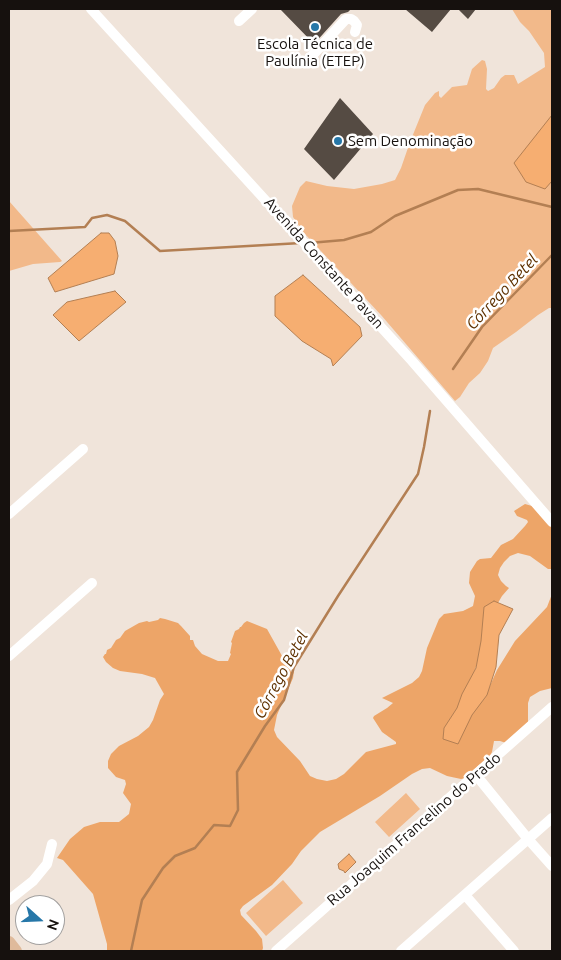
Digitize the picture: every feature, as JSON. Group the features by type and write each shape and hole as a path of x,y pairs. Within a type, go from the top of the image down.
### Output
{"main road":[{"path":"9,942 16,951"}],"street":[{"name":"Avenida Constante Pavan","path":"91,9 406,353 552,522"},
{"path":"239,20 252,9"},
{"path":"308,60 346,19 351,19 357,24 355,32"},
{"path":"9,514 83,449"},
{"path":"9,656 92,583"},
{"name":"Rua Joaquim Francelino do Prado","path":"279,950 552,707"},
{"path":"476,775 552,866"},
{"path":"401,951 552,818"},
{"path":"9,900 33,881 47,864 52,844"},
{"path":"465,895 514,951"}],"shaded area":[{"path":"512,9 552,9 552,308 538,315 493,348 488,361 480,373 469,383 455,401 381,315 304,233 293,217 292,206 300,187 306,181 354,189 395,180 425,105 439,91 441,98 452,87 467,85 472,69 482,60 485,61 487,69 486,89 488,91 494,88 505,75 514,75 518,84 545,67 544,53"},
{"path":"552,115 552,181 545,189 526,182 514,163"},
{"path":"9,201 62,261 33,264 9,271"},
{"path":"101,233 109,233 115,241 118,256 114,274 55,292 48,278"},
{"path":"303,275 360,327 362,336 333,366 331,359 302,341 275,316 275,296"},
{"path":"115,291 126,302 79,341 53,315 67,302"},
{"path":"525,504 532,506 552,527 552,569 548,569 530,556 518,553 510,556 500,568 498,575 501,581 509,588 502,596 484,627 483,648 456,721 484,699 497,670 515,641 547,607 552,594 552,688 540,691 530,697 528,703 528,722 506,743 494,741 492,752 485,766 470,777 461,779 447,776 430,768 422,769 320,832 272,885 240,910 241,915 262,939 262,951 107,951 107,944 93,894 63,860 57,858 70,839 84,827 100,822 119,822 129,814 131,804 123,793 126,784 125,780 116,777 108,768 108,761 111,754 119,746 138,736 149,727 164,694 155,678 120,671 106,662 103,657 116,640 125,631 139,623 160,618 178,623 190,636 190,640 193,640 195,646 202,654 218,661 228,661 235,631 244,623 247,621 267,629 291,672 294,671 293,678 277,715 274,730 277,737 300,761 310,776 327,781 336,779 344,774 366,752 396,744 396,742 382,732 373,718 393,703 382,698 412,683 419,677 427,648 439,619 444,614 463,611 473,606 475,596 469,583 470,572 477,561 491,558 501,545 513,539 525,526 528,522 527,520 517,516 514,511"},
{"path":"494,601 513,609 499,635 496,667 487,695 472,715 458,744 443,739 444,728 457,708 476,668 484,607"},
{"path":"406,793 420,809 389,837 375,822"},
{"path":"349,854 356,862 345,873 339,869 338,864"},
{"path":"283,880 303,903 266,936 246,913"}],"building":[{"name":"Escola Técnica de Paulínia (ETEP)","path":"280,9 351,9 341,14 314,44"},
{"path":"405,9 451,9 432,32"},
{"path":"458,9 476,9 468,19"},
{"name":"Sem Denominação","path":"340,98 373,134 334,180 304,149"}],"waterway":[{"path":"309,243 344,240 371,232 395,216 458,190 478,189 552,207"},
{"path":"9,231 85,227 92,218 107,215 125,221 160,251 301,243"},
{"name":"Córrego Betel","path":"453,369 482,327 552,255"},
{"name":"Córrego Betel","path":"131,951 142,900 163,868 175,856 195,848 214,825 230,826 238,810 237,772 265,726 284,700 294,667 418,474 430,411"}],"place":[{"name":"Escola Técnica de Paulínia (ETEP)","path":"315,27"},
{"name":"Sem Denominação","path":"338,141"}]}
